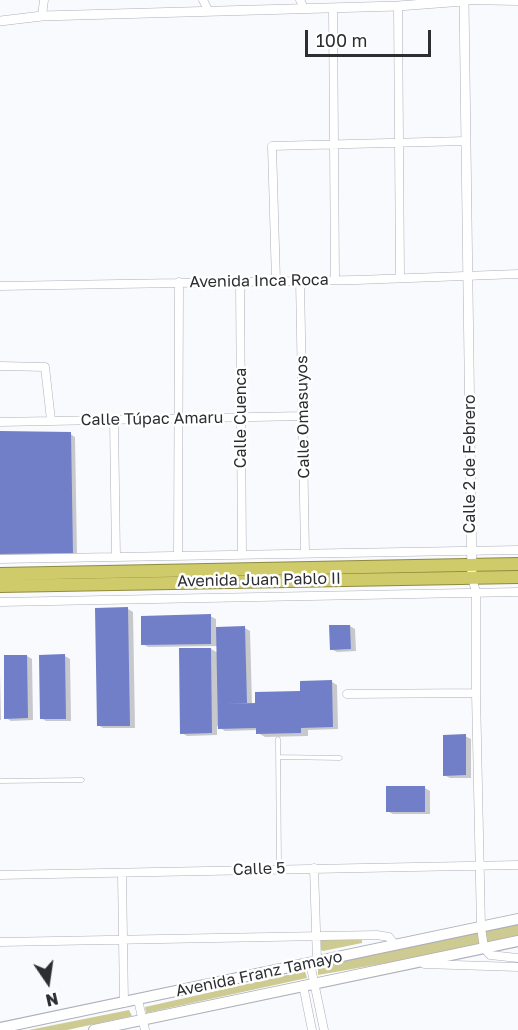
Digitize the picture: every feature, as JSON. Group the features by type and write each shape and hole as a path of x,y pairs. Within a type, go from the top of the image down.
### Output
{"highway":[{"name":"Avenida Juan Pablo II","path":"0,586 472,571 518,564"},
{"name":"Avenida Juan Pablo II","path":"0,574 472,571 518,578"}],"main road":[{"name":"Avenida Franz Tamayo","path":"0,1028 518,919"},
{"name":"Avenida Franz Tamayo","path":"93,1030 144,1025 309,984 518,941"}],"street":[{"path":"42,16 44,0"},
{"path":"203,0 208,10"},
{"path":"0,21 42,16 302,4 333,8 398,6 464,0 518,1"},
{"name":"Calle 2 de Febrero","path":"464,0 469,276 470,551 476,592 481,927 484,948"},
{"path":"398,6 400,278"},
{"path":"333,8 335,280"},
{"path":"276,281 272,146 466,141"},
{"name":"Avenida Inca Roca","path":"0,286 518,274"},
{"name":"Calle Omasuyos","path":"300,280 305,554"},
{"path":"178,556 179,282"},
{"name":"Calle Cuenca","path":"240,282 242,555"},
{"path":"0,366 45,367 51,420"},
{"name":"Calle Túpac Amaru","path":"0,422 304,416"},
{"path":"114,420 116,557"},
{"name":"Avenida Juan Pablo II","path":"0,559 518,550"},
{"name":"Avenida Juan Pablo II","path":"0,602 518,592"},
{"path":"347,694 476,693"},
{"name":"Calle 5","path":"0,875 518,865"},
{"path":"312,1030 309,984 316,934 314,868"},
{"path":"122,874 124,1003"},
{"path":"0,942 316,934 377,935 389,937 395,945"},
{"path":"484,948 490,955 518,958"},
{"path":"405,963 518,967"},
{"path":"309,984 324,1030"},
{"path":"138,1000 144,1025"}],"lane":[{"path":"278,739 279,869"},
{"path":"278,757 340,758"},
{"path":"0,781 82,780"}],"shaded area":[{"path":"518,924 518,940 318,975 318,966"},
{"path":"320,940 362,940 362,943 323,951"},
{"path":"305,971 307,978 146,1013 145,1007"},
{"path":"129,1010 132,1016 67,1030 29,1030"}],"building":[{"path":"0,431 71,432 73,553 0,554"},
{"path":"128,607 130,726 97,726 95,608"},
{"path":"211,614 211,644 141,645 141,616"},
{"path":"329,625 350,625 351,649 330,650"},
{"path":"245,626 247,703 226,704 255,703 255,692 300,691 300,681 332,680 333,727 301,728 301,733 256,734 256,728 218,729 216,627"},
{"path":"179,648 211,648 212,733 180,734"},
{"path":"65,654 66,719 40,719 39,655"},
{"path":"4,655 27,655 28,718 4,719"},
{"path":"466,734 466,775 443,776 443,735"},
{"path":"386,786 425,786 425,812 386,812"}]}
